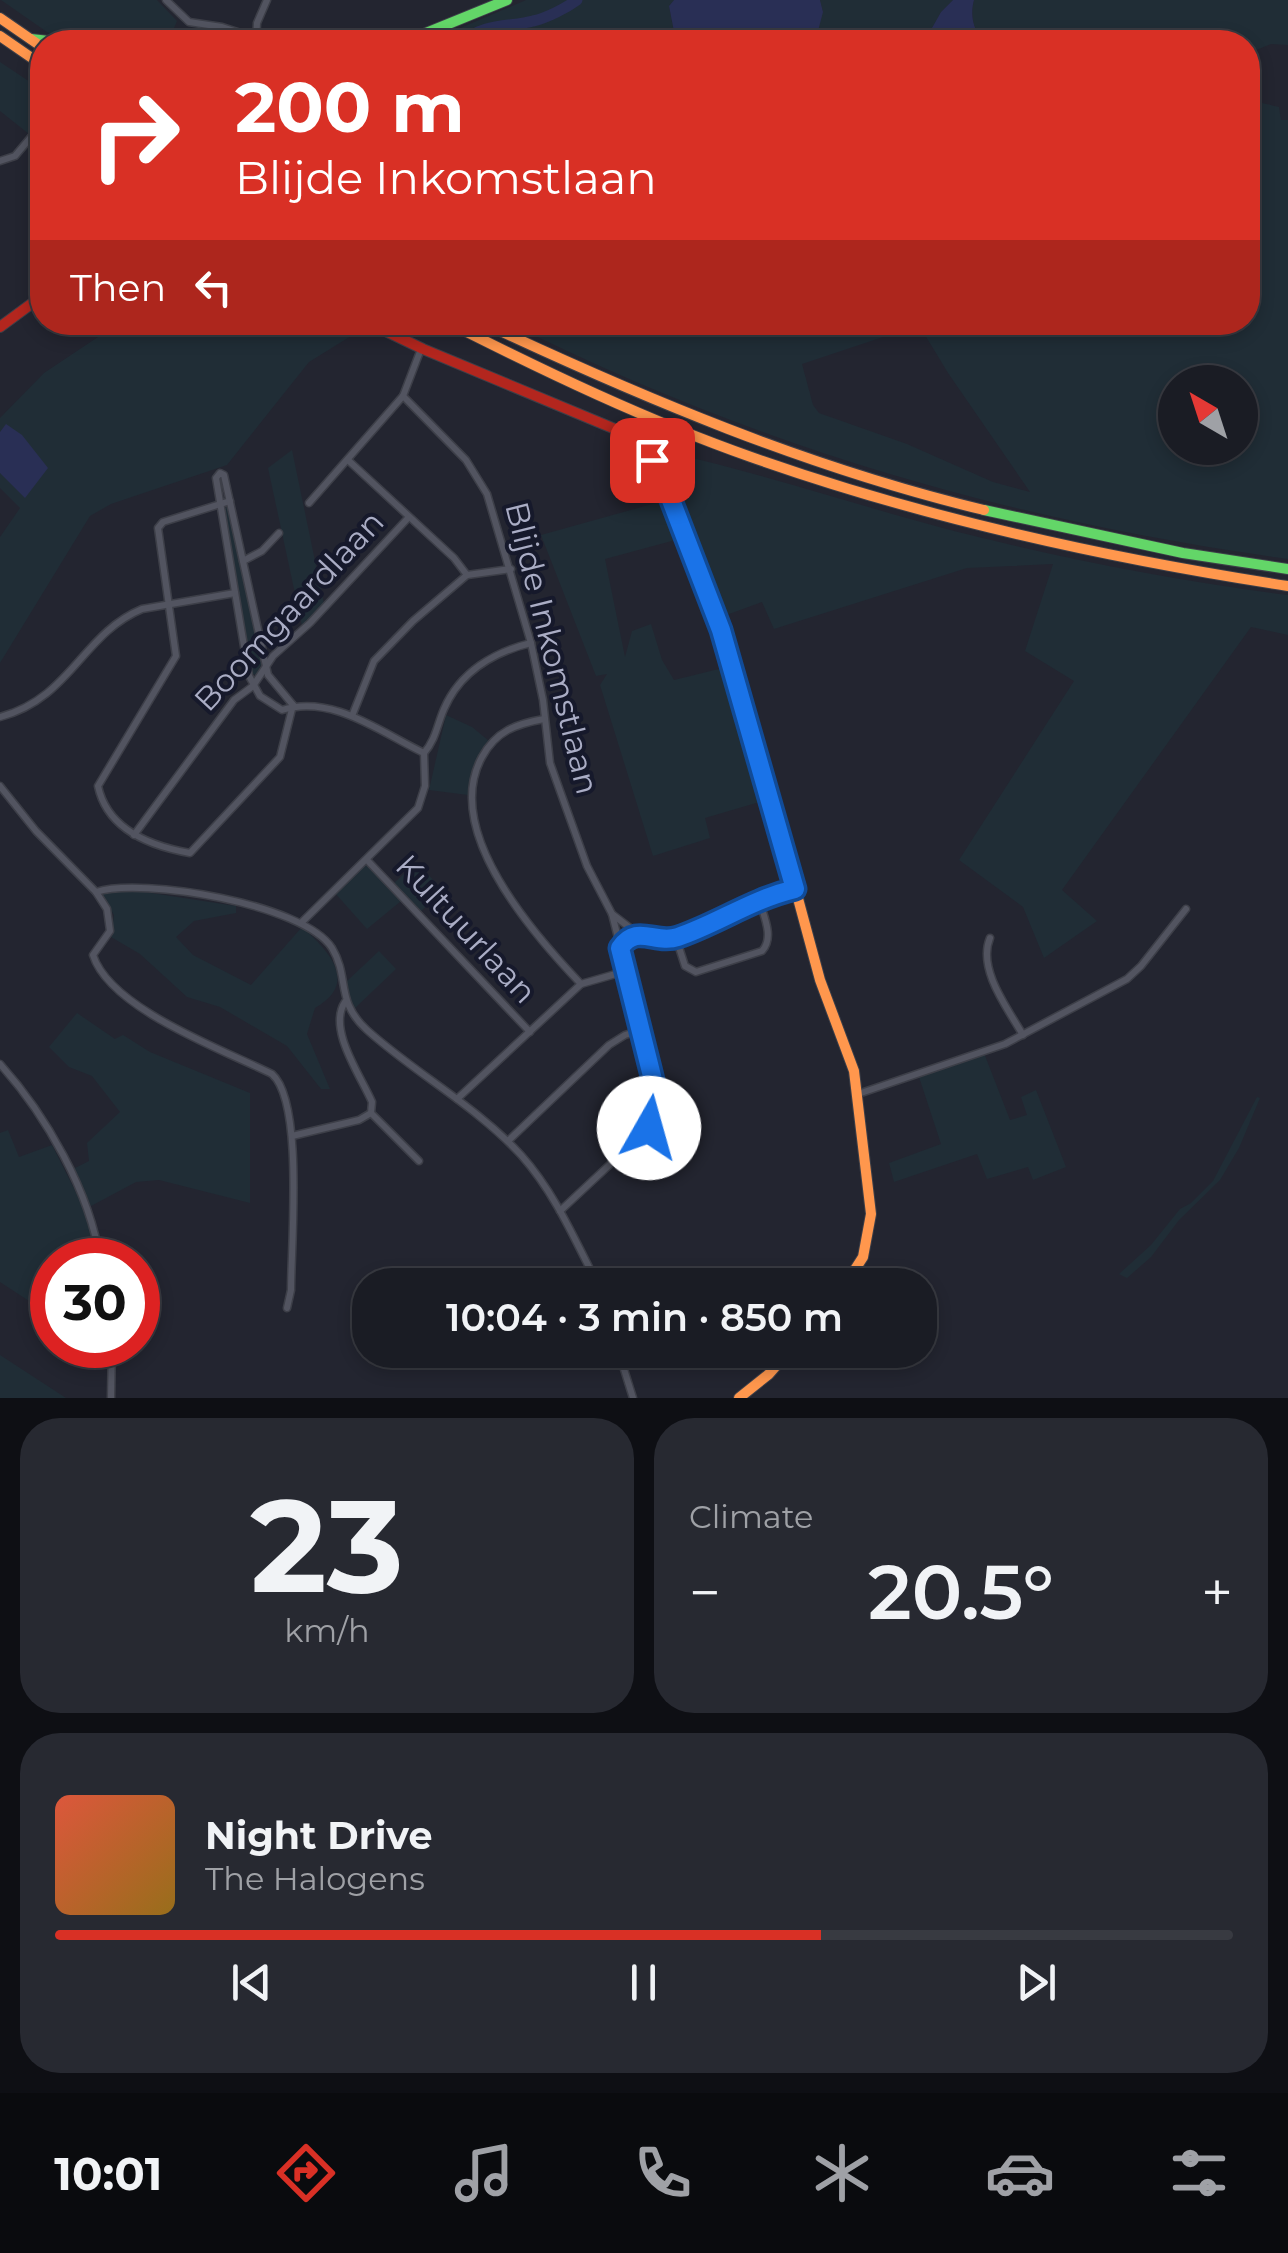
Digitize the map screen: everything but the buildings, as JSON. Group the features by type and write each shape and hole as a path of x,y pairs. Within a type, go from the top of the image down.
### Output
{"main road":[{"path":"432,30 498,2"},
{"path":"0,18 30,39"},
{"path":"0,36 30,57"},
{"path":"0,327 30,305"},
{"path":"393,335 615,429 634,441 652,460 664,482 721,630 826,1000 854,1071 870,1230 856,1268"},
{"path":"474,335 625,407 720,446 855,492 1057,546 1288,586"},
{"path":"510,335 631,392 726,430 895,487 1059,530 1288,569"},
{"path":"739,1398 774,1368"}],"street":[{"path":"166,0 189,22 232,30"},
{"path":"257,30 267,0"},
{"path":"0,161 14,156 30,138"},
{"path":"309,503 402,396 421,348"},
{"name":"Blijde Inkomstlaan","path":"402,396 478,476 494,512 531,643 546,746 566,808 587,866 612,914 638,934"},
{"path":"349,461 454,558 467,576"},
{"path":"293,705 288,710 265,701 253,686 246,667 216,478 220,473 224,475 271,681 293,705 316,706 352,716 424,753"},
{"path":"230,500 163,522 158,528 176,656 98,786 108,812 134,835 184,852 195,850 280,758 293,705"},
{"name":"Boomgaardlaan","path":"134,835 234,700 253,686 265,665 409,517"},
{"path":"243,561 262,551 279,533"},
{"path":"352,716 366,675 383,650 467,576 510,569"},
{"path":"0,716 28,706 60,685 118,621 142,609 234,593"},
{"path":"300,923 418,808 426,786 424,753 433,742 443,710 461,682 500,652 531,643"},
{"path":"544,719 509,728 488,747 473,776 471,816 521,912 582,984"},
{"path":"0,786 28,823 96,892 107,909 110,931 94,951 99,968 126,996 162,1021 278,1078 284,1090 292,1136 290,1290 286,1308"},
{"name":"Kultuurlaan","path":"367,860 530,1032"},
{"path":"96,892 128,886 245,904 272,910 300,923 331,947 345,1002 363,1027 508,1142 543,1182 589,1268"},
{"path":"620,948 638,934 676,938 759,899 795,889"},
{"path":"676,938 685,966 696,972 762,951 768,946 769,936 759,899"},
{"path":"858,1094 951,1064 1023,1035 1134,973 1186,908"},
{"path":"560,1211 655,1119 658,1100 612,914"},
{"path":"990,938 986,963 1023,1035"},
{"path":"457,1099 582,984 626,971"},
{"path":"345,1002 339,1015 341,1030 372,1102 371,1113 418,1161"},
{"path":"508,1142 610,1046 625,1034 641,1030"},
{"path":"0,1064 28,1096 48,1129 93,1219 96,1238"},
{"path":"292,1136 360,1120 371,1113"},
{"path":"111,1398 112,1368"},
{"path":"624,1368 633,1398"}],"shaded area":[{"path":"1,0 157,0 177,21 173,30 44,30"},
{"path":"526,0 674,0 669,6 674,30 456,30"},
{"path":"820,0 953,0 931,30 812,30 823,12"},
{"path":"974,0 1288,0 1288,45 1271,44 1260,48 1260,30 977,30 972,11"},
{"path":"0,62 30,82 30,133 0,111"},
{"path":"1260,101 1279,107 1281,120 1288,120 1288,559 1085,524 986,501 793,443 698,407 535,335 889,335 802,364 813,405 819,413 907,444 993,482 1030,492 925,335 1260,335"},
{"path":"101,335 353,335 309,362 227,465 111,504 90,516 0,663 0,537 20,508 0,488 0,473 5,475 6,425 0,432 0,418 44,373"},
{"path":"292,450 324,604 302,626 268,468"},
{"path":"671,453 999,542 1163,576 1288,595 1288,635 1251,627 1062,890 1097,921 1044,958 1023,907 959,860 1074,681 1025,651 1053,564 967,568 774,629 762,602 721,617 657,462"},
{"path":"663,501 679,539 605,559 625,657 632,631 651,624 662,660 674,680 723,668 763,801 705,818 710,838 653,856 600,685 607,674 596,676 541,535"},
{"path":"229,506 262,663 256,675 250,673 223,509"},
{"path":"446,715 472,727 489,741 474,765 468,795 429,790"},
{"path":"417,862 443,891 421,911 394,883"},
{"path":"367,864 401,901 367,929 335,893"},
{"path":"125,889 236,906 236,913 194,921 176,937 193,955 251,985 302,927 330,957 338,978 328,998 315,1008 307,1034 330,1089 321,1089 287,1046 220,1007 187,997 140,954 111,937 114,915 101,894"},
{"path":"379,951 396,969 355,1008 348,997 346,982"},
{"path":"77,1013 115,1039 123,1035 150,1052 250,1093 250,1203 159,1180 136,1182 91,1206 71,1170 89,1161 87,1143 120,1112 92,1076 69,1067 49,1047"},
{"path":"984,1053 1010,1120 1027,1115 1021,1097 1036,1090 1066,1167 1033,1180 1028,1167 987,1179 977,1154 894,1182 889,1163 941,1144 919,1077"},
{"path":"1257,1097 1260,1098 1239,1148 1220,1180 1179,1220 1151,1257 1127,1278 1119,1274 1151,1245 1180,1209 1213,1181"},
{"path":"8,1130 19,1157 52,1145 91,1222 94,1238 30,1238 30,1302 0,1282 0,1133"},
{"path":"0,1355 66,1398 0,1398"}],"water":[{"path":"674,0 820,0 823,12 818,30 674,30 669,6"},
{"path":"953,0 974,0 972,11 977,30 931,30"},
{"path":"6,424 22,435 48,468 25,498 0,473 0,432"}],"waterway":[{"path":"485,30 544,18 577,0"}],"traffic: fast":[{"path":"433,30 507,0"},
{"path":"984,510 1183,553 1288,569"}],"traffic: slow":[{"path":"0,18 30,39"},
{"path":"0,36 30,57"},
{"path":"473,335 635,411 712,443 817,479 1016,534 1288,586"},
{"path":"509,335 728,429 854,474 984,510"},
{"path":"710,598 766,780 820,980 854,1071 871,1214 863,1257 856,1268"},
{"path":"739,1398 774,1368"}],"traffic: jam":[{"path":"0,327 30,305"},
{"path":"394,335 615,429 641,447 659,471 710,598"}],"route":[{"path":"649,1128 658,1110 658,1100 620,948 638,934 676,938 752,901 795,889 721,630 652,460"}]}
